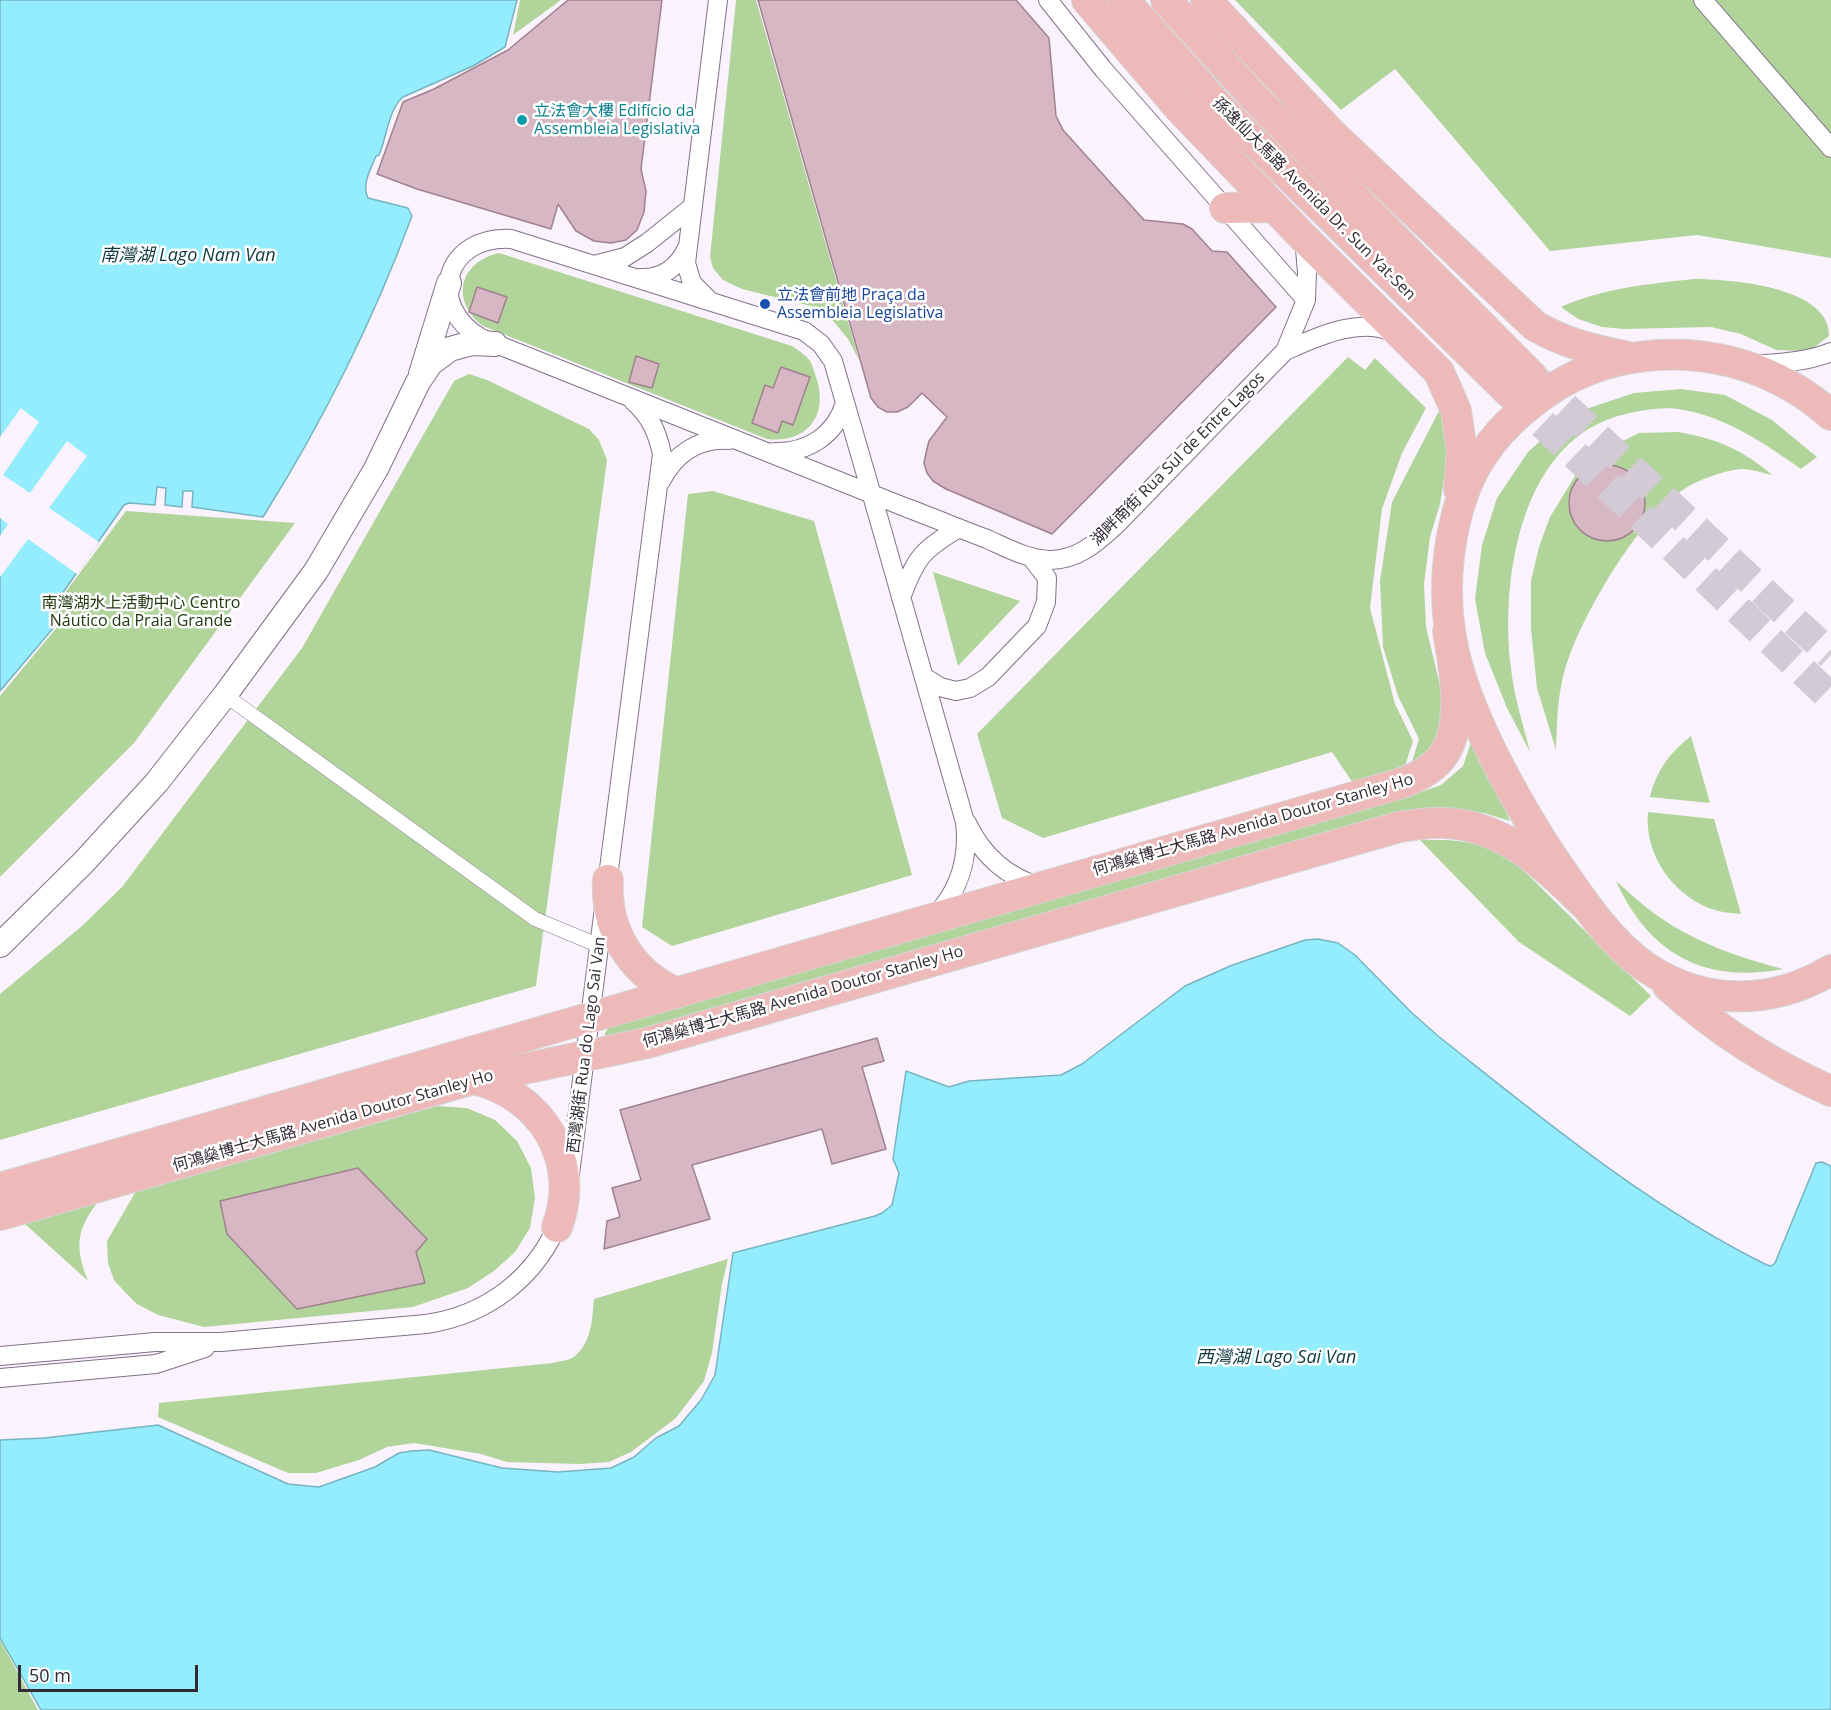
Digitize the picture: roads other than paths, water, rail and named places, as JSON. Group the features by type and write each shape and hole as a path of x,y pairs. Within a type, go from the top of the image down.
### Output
{"main road":[{"path":"1087,0 1180,109 1301,235 1439,372 1456,411 1462,451 1458,507"},
{"name":"孫逸仙大馬路 Avenida Dr. Sun Yat-Sen","path":"1124,0 1221,109 1521,384 1166,0"},
{"path":"1206,0 1333,135 1535,327 1559,340 1631,358"},
{"path":"1225,208 1274,207"},
{"path":"1831,415 1788,384 1749,366 1713,356 1690,354 1631,358 1599,365 1570,377 1541,395 1500,432 1479,457 1468,478 1458,507 1451,536 1445,591 1448,631 1459,674 1486,742 1543,844 1585,905 1624,949 1691,1006 1736,1039 1799,1077 1831,1091"},
{"name":"何鴻燊博士大馬路 Avenida Doutor Stanley Ho","path":"0,1188 1421,776 1443,755 1452,734 1456,709 1456,688 1448,631"},
{"name":"何鴻燊博士大馬路 Avenida Doutor Stanley Ho","path":"0,1215 473,1079 647,1043 1399,826 1447,823 1467,826 1503,839 1540,862 1585,905"},
{"path":"608,880 607,898 610,917 625,951 643,972 677,993"},
{"path":"1647,968 1699,991 1727,996 1756,996 1784,992 1810,983 1831,970"},
{"path":"473,1079 498,1087 521,1100 534,1112 550,1134 560,1158 564,1184 564,1202 557,1227"}],"street":[{"path":"718,0 686,262 688,277 696,289 707,299 720,305"},
{"path":"1048,0 1103,69 1306,300"},
{"path":"1706,3 1831,148"},
{"path":"594,265 625,257 647,243 692,207"},
{"name":"湖畔南街 Rua Sul de Entre Lagos","path":"871,493 1031,557 1050,560 1071,558 1091,547 1117,524 1285,351 1306,300 1305,249 1301,235"},
{"path":"418,382 454,266 464,253 478,243 495,238 511,239 804,331 821,344 833,361 963,813 975,840 993,861 1016,877 1041,887"},
{"path":"630,277 644,279 662,275 682,259 688,245"},
{"path":"449,283 449,300 456,316 467,330 495,344 871,493"},
{"name":"湖畔南街 Rua Sul de Entre Lagos","path":"1285,351 1340,330 1366,326 1386,329 1407,339"},
{"path":"0,945 83,863 157,782 225,695 316,571 375,469 418,382 431,363 450,349 472,343 495,344"},
{"path":"1749,366 1797,361 1820,357 1831,352"},
{"name":"西灣湖街 Rua do Lago Sai Van","path":"0,1356 155,1342 221,1342 426,1324 465,1315 488,1304 520,1281 537,1261 557,1227 569,1190 662,454 657,432 645,412 628,397"},
{"path":"758,448 788,452 810,446 828,433 842,415 845,404"},
{"name":"西灣湖街 Rua do Lago Sai Van","path":"657,488 668,467 681,452 705,442 727,440 758,448"},
{"path":"901,598 912,567 932,544 959,528"},
{"path":"924,677 940,687 956,691 970,688 988,677 1037,626 1046,602 1047,578 1031,557"},
{"path":"225,695 535,919 600,946"},
{"path":"933,919 954,891 963,866 966,840 963,813"},
{"name":"西灣湖街 Rua do Lago Sai Van","path":"0,1378 156,1364 221,1342"}],"water":[{"name":"南灣湖 Lago Nam Van","path":"0,0 517,0 505,47 473,66 403,97 394,109 382,148 367,177 366,193 368,198 408,208 412,216 381,294 345,371 306,445 263,517 192,507 193,491 183,491 182,507 165,505 166,488 157,487 155,505 129,503 124,505 50,611 55,626 0,691"},
{"name":"西灣湖 Lago Sai Van","path":"1318,939 1338,943 1355,955 1438,1036 1597,1159 1680,1216 1767,1265 1771,1266 1775,1263 1816,1163 1822,1162 1831,1166 1831,1710 41,1710 0,1638 0,1440 44,1438 158,1425 288,1484 319,1487 375,1467 399,1453 411,1451 429,1450 502,1468 558,1472 611,1468 634,1457 656,1438 679,1426 701,1400 715,1375 733,1253 875,1216 892,1205 899,1173 893,1159 906,1071 949,1087 969,1081 1061,1075 1082,1064 1185,986 1230,966 1305,940"}],"tunnel":[{"path":"1532,376 1831,655"},
{"path":"1510,393 1831,698"}],"place":[{"name":"立法會大樓 Edifício da Assembleia Legislativa","path":"522,120"},
{"name":"立法會前地 Praça da Assembleia Legislativa","path":"765,304"}],"park label":[{"name":"南灣湖水上活動中心 Centro Náutico da Praia Grande","path":"141,612"}]}
